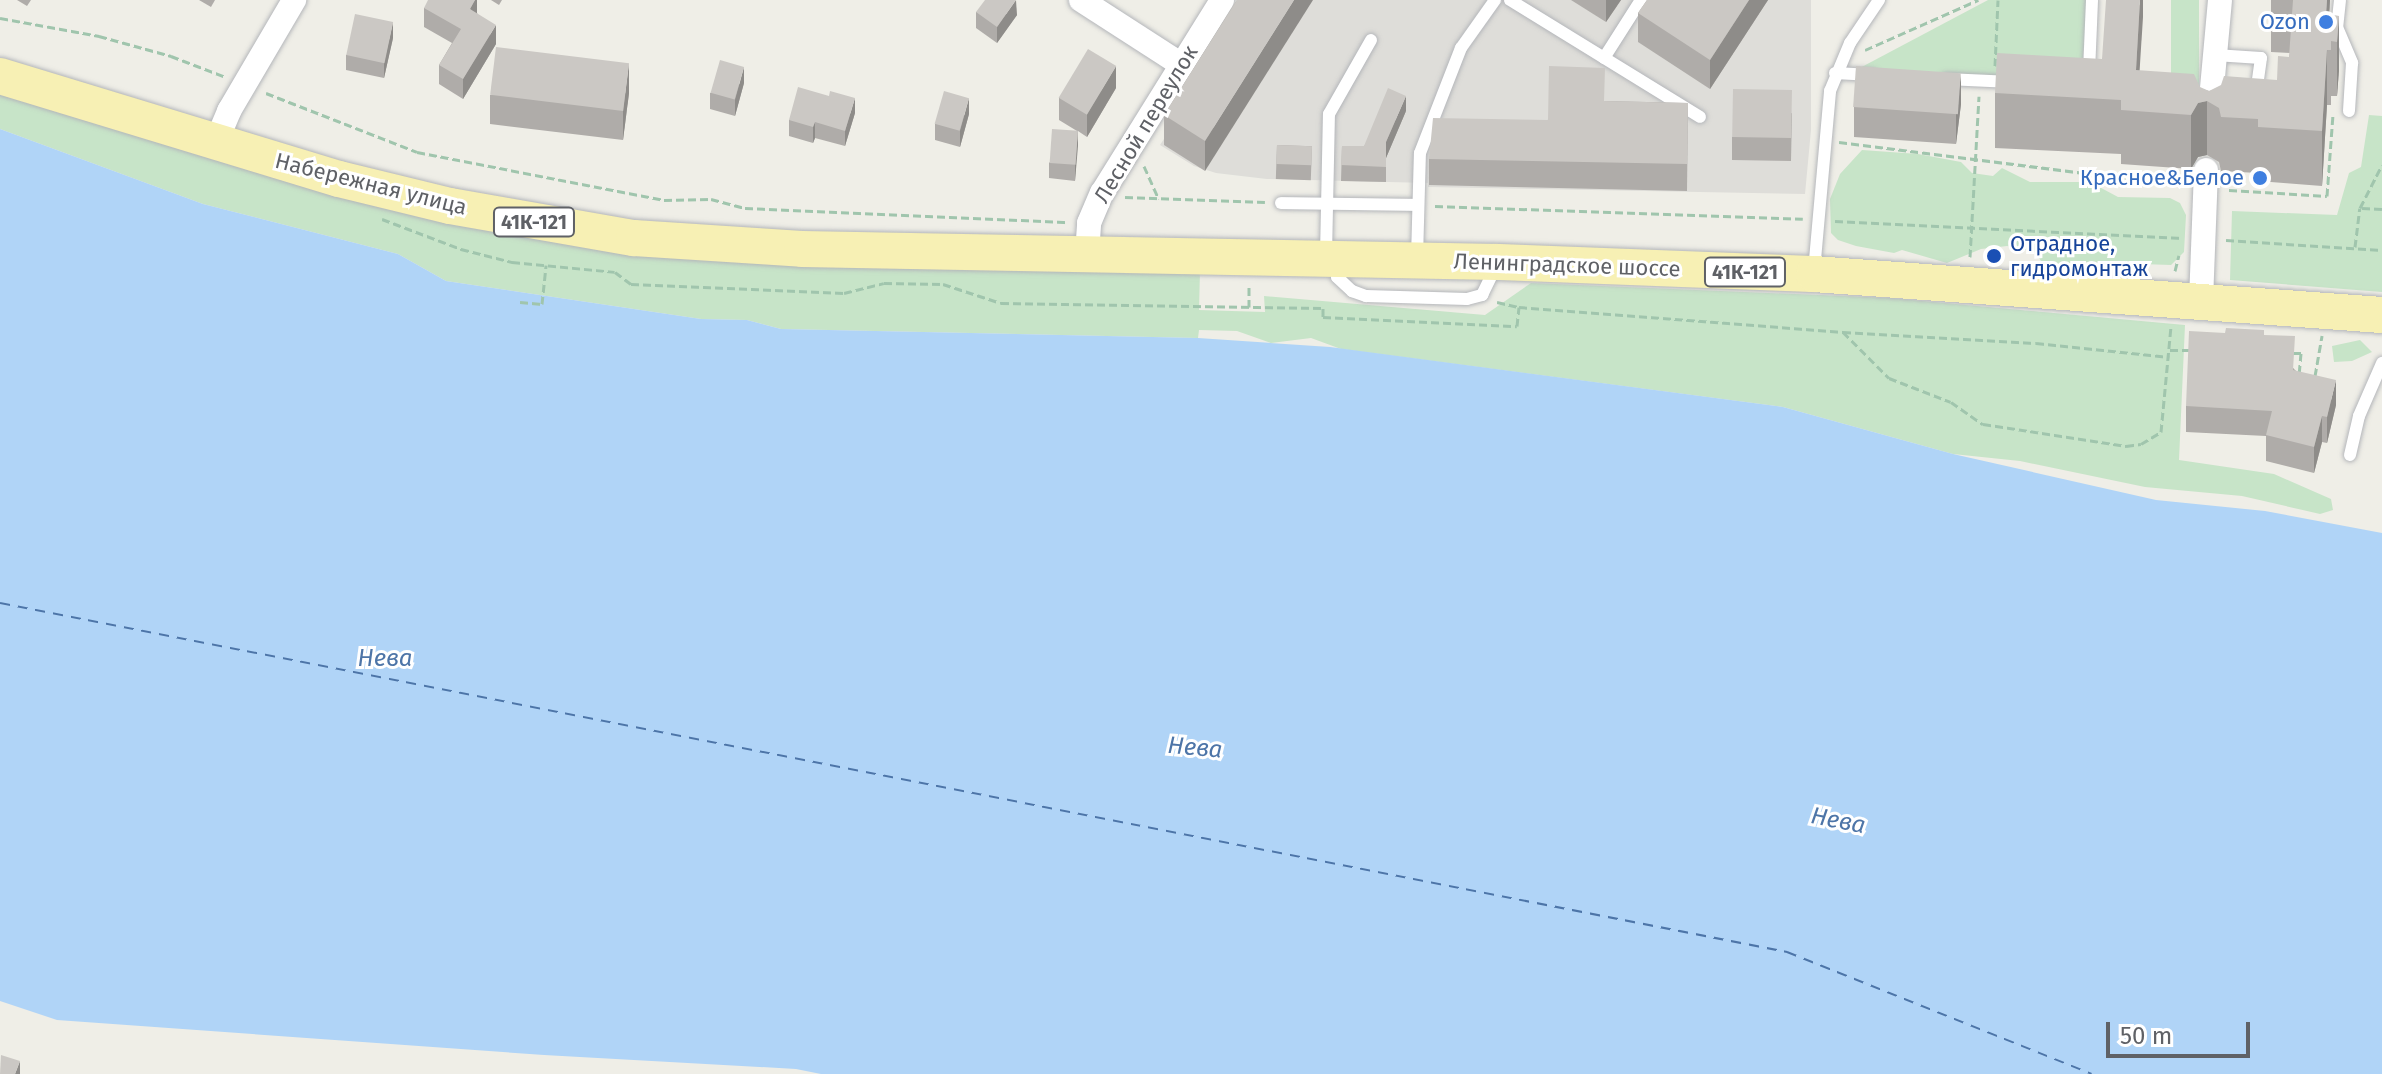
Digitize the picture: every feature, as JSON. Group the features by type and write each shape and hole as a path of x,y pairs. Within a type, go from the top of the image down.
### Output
{"main road":[{"name":"Набережная улица","path":"0,76 339,179 450,206 634,238 802,249 1088,238"},
{"name":"Ленинградское шоссе","path":"1088,238 1330,259 1498,262 2187,290 2382,315"}],"street":[{"path":"216,142 244,84 294,0"},
{"path":"1081,0 1182,65"},
{"name":"Лесной переулок","path":"1088,238 1102,193 1222,0"},
{"path":"2214,117 2220,0"},
{"path":"2187,290 2206,179"}],"lane":[{"path":"1417,260 1420,153 1461,48 1495,0"},
{"path":"1510,0 1700,117"},
{"path":"1604,58 1641,0"},
{"path":"1814,274 1824,140 1835,73 1879,0"},
{"path":"2088,86 2092,0"},
{"path":"2340,0 2337,27 2352,63 2349,111"},
{"path":"1371,40 1329,114 1326,204 1330,259 1337,277 1352,291 1366,296 1467,299 1482,295 1498,262"},
{"path":"2215,55 2261,58 2254,105"},
{"path":"1835,73 1893,76"},
{"path":"1937,78 2025,83"},
{"path":"1281,203 1418,205"},
{"path":"2350,455 2359,416 2382,363"}],"path":[{"path":"1843,60 1978,0"},
{"path":"1980,260 1970,259 1975,162 1998,0"},
{"path":"0,18 113,40 171,56 417,152 664,200 711,199 745,208 1088,238"},
{"path":"1824,140 1975,162 2206,179 2327,196 2333,110"},
{"path":"1139,135 1142,163 1159,199"},
{"path":"2355,247 2360,208 2382,165"},
{"path":"1102,193 1159,199 1281,203"},
{"path":"2360,208 2382,209"},
{"path":"2187,290 2176,261 2195,239 2382,250"},
{"path":"512,262 615,272 631,284 844,293 884,283 943,284 1001,303 1323,308 1323,317 1517,326 1519,307"},
{"path":"520,302 542,304 546,265"},
{"path":"1482,295 1519,307 1843,332 2036,343 2169,357"},
{"path":"1843,332 1889,378 1951,402 1983,424 2126,446 2141,444 2161,432 2171,328"},
{"path":"2312,388 2321,337"},
{"path":"2170,350 2198,350"},
{"path":"2286,352 2301,353 2299,386"}],"shaded area":[{"path":"1255,0 1811,0 1811,130 1805,194 1428,187 1428,183 1267,179 1216,173 1194,166 1160,145"}],"green space":[{"path":"1988,0 2088,0 2081,80 1856,70"},
{"path":"2171,0 2199,0 2199,94 2171,94"},
{"path":"0,92 447,220 540,240 632,254 1200,271 1199,310 1265,312 1264,296 1485,315 1531,283 1890,298 2185,325 2179,460 2274,474 2331,499 2333,510 2320,514 2242,496 2145,487 2020,461 1953,454 1783,407 1341,349 1311,338 1271,343 1237,331 1199,330 1198,338 781,329 747,320 701,319 446,281 398,254 203,204 0,129"},
{"path":"2369,115 2382,116 2382,292 2230,280 2232,211 2337,215 2349,173 2361,167"},
{"path":"1862,150 1918,154 1961,162 1972,173 1993,176 2002,168 2030,182 2090,182 2118,197 2170,198 2180,203 2186,215 2184,252 2171,265 2082,262 2064,271 2047,270 2035,252 2007,246 1981,249 1947,263 1902,250 1894,253 1856,246 1838,240 1831,233 1830,199 1840,174"},
{"path":"2360,340 2372,352 2352,361 2334,362 2332,346"}],"water":[{"name":"Нева","path":"0,129 203,204 398,254 446,281 701,319 747,320 781,329 1198,338 1330,347 1783,407 1953,454 2156,500 2265,511 2382,533 2382,1074 821,1074 796,1069 544,1055 57,1020 0,1001"}],"building":[{"path":"428,0 475,0 470,9 496,25 463,79 439,65 461,29 424,8"},
{"path":"985,0 1016,0 997,27 976,12"},
{"path":"1237,0 1294,0 1205,141 1164,115"},
{"path":"1647,0 1749,0 1710,60 1638,13"},
{"path":"2106,0 2140,0 2136,70 2194,74 2200,87 2209,91 2221,85 2224,76 2277,80 2278,56 2289,57 2293,0 2327,0 2326,15 2339,16 2337,42 2331,41 2331,50 2327,50 2322,131 2258,127 2258,119 2221,117 2219,108 2207,101 2198,103 2191,115 2121,110 2121,100 1995,93 1997,53 2102,59"},
{"path":"355,14 393,22 384,63 346,55"},
{"path":"496,47 629,63 623,111 490,95"},
{"path":"1088,49 1116,66 1087,115 1059,98"},
{"path":"720,60 744,67 735,100 711,93"},
{"path":"1549,66 1605,68 1604,101 1688,103 1687,164 1429,159 1433,118 1548,120"},
{"path":"1856,66 1961,73 1958,114 1853,107"},
{"path":"798,87 829,96 830,91 855,98 845,131 815,122 813,127 789,120"},
{"path":"1388,88 1406,96 1386,142 1386,167 1341,165 1342,146 1364,146"},
{"path":"1733,89 1792,90 1791,138 1732,137"},
{"path":"944,91 969,98 960,131 935,124"},
{"path":"1052,129 1078,131 1076,165 1050,163"},
{"path":"1277,145 1312,146 1311,165 1276,164"},
{"path":"2226,328 2264,330 2264,335 2295,336 2293,370 2336,380 2327,417 2322,416 2314,447 2266,435 2272,411 2186,406 2189,331 2225,333"},
{"path":"1,1055 20,1061 15,1074 0,1074"}],"ferry route":[{"path":"0,603 1787,952 2092,1074"}],"place":[{"name":"Ozon","path":"2326,22"},
{"name":"Красное&Белое","path":"2260,178"},
{"name":"Отрадное, гидромонтаж","path":"1994,256"}]}
